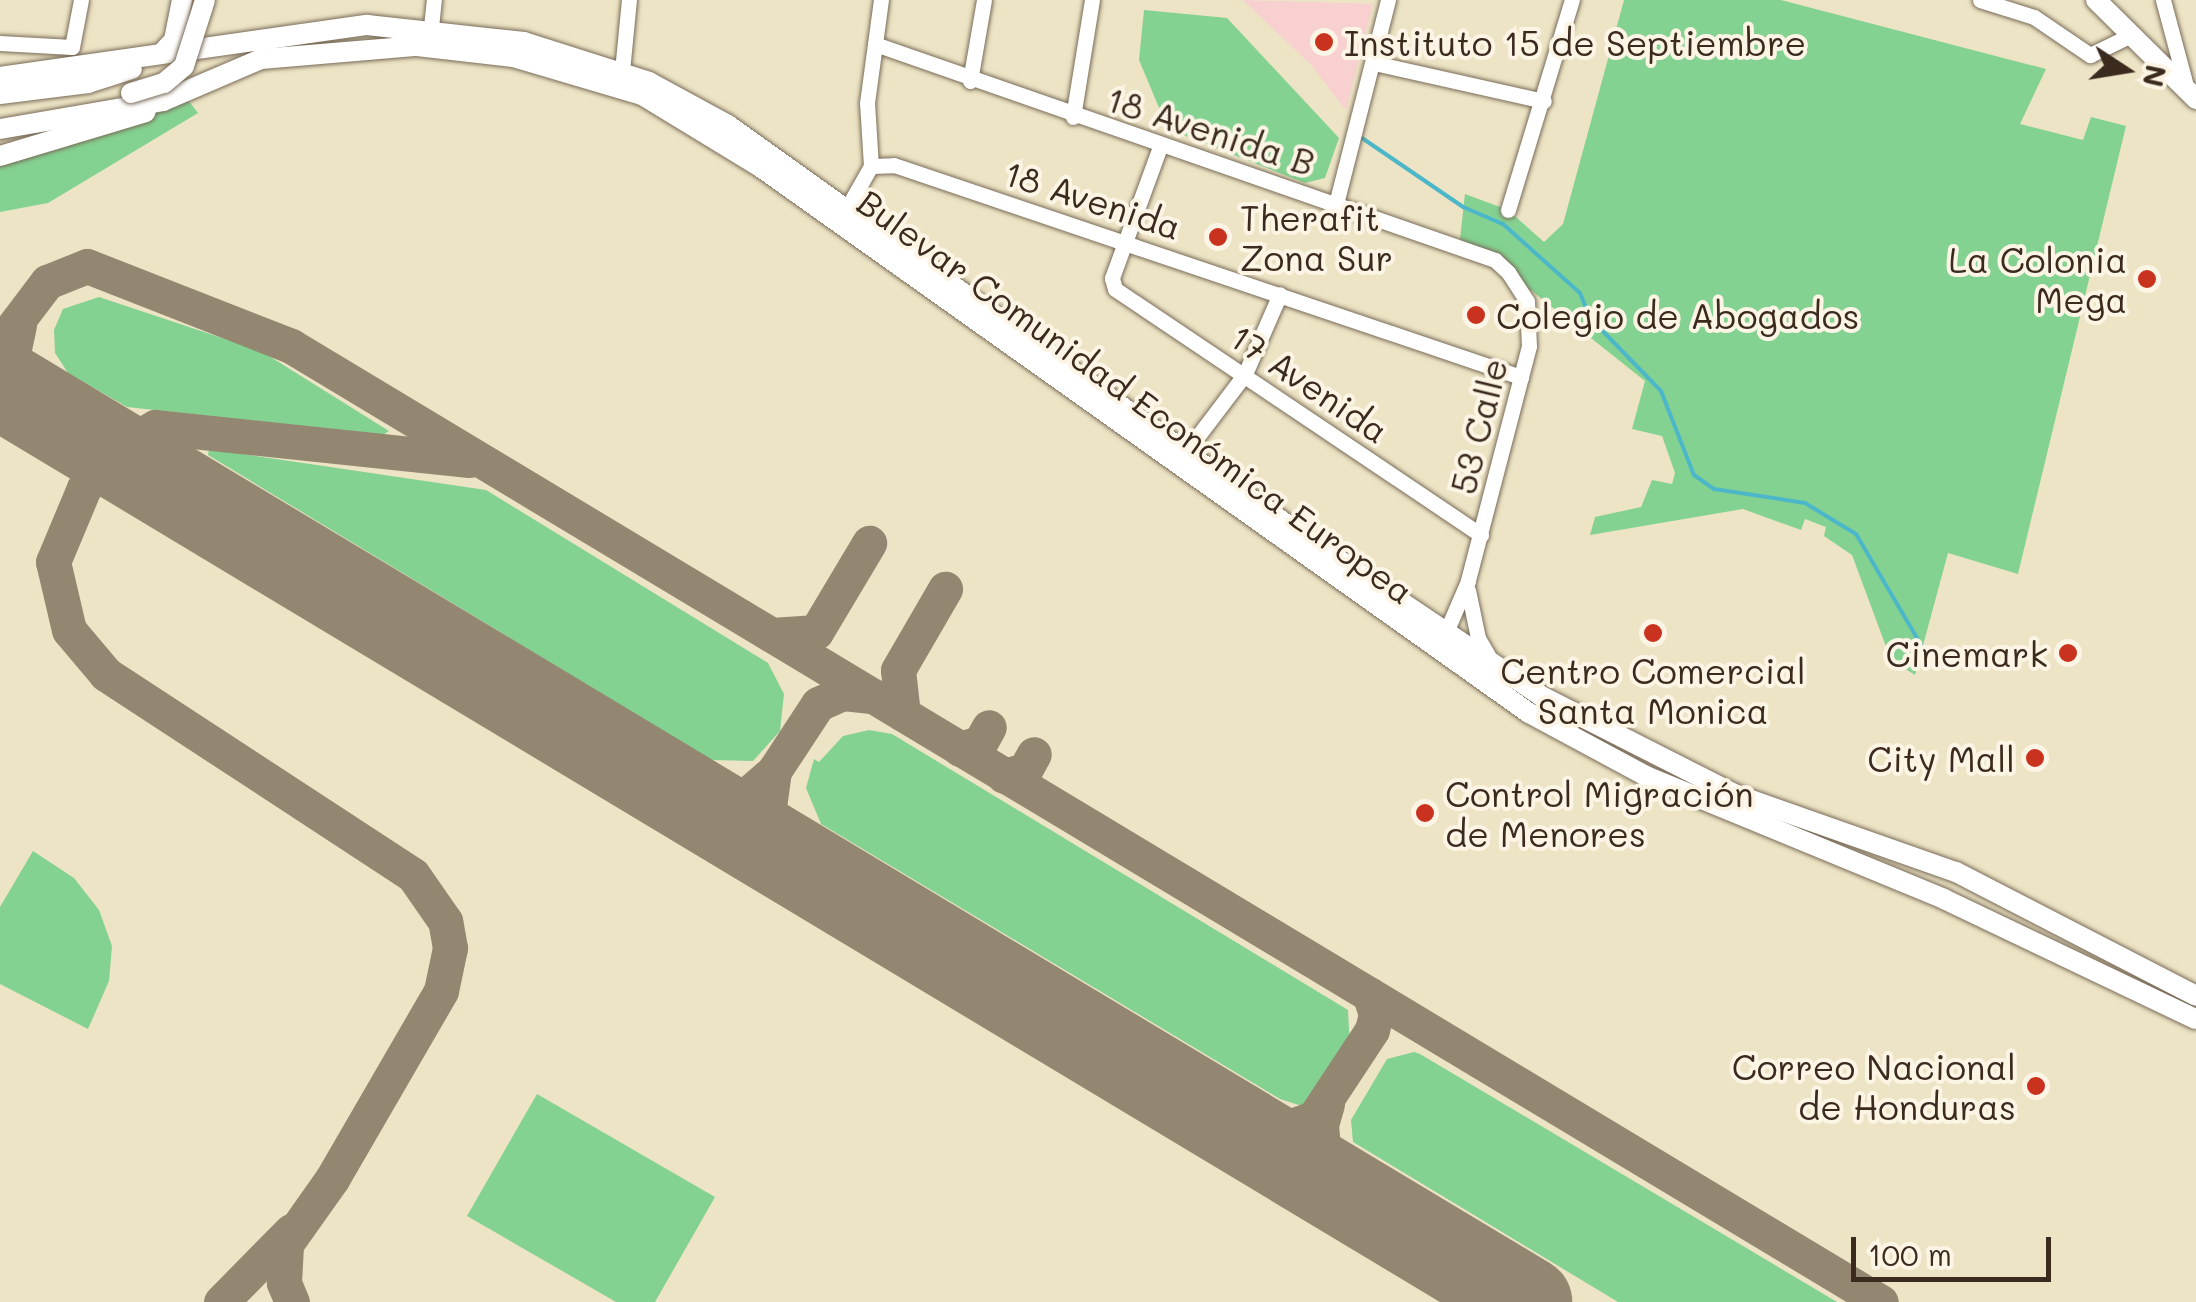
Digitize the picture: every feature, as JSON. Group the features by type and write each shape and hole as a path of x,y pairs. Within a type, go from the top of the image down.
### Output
{"main road":[{"path":"0,94 124,74 174,40 182,0"},
{"path":"193,0 210,43"},
{"path":"0,114 131,93 164,83 184,66 204,0"},
{"path":"2096,0 2191,92"},
{"name":"Bulevar Comunidad Económica Europea","path":"0,77 329,27 431,27 524,42 622,72 714,116 1186,453 1291,539 1493,664 1655,759 1826,829 1956,872 2196,996"},
{"name":"Bulevar Comunidad Económica Europea","path":"0,129 164,101 262,59 417,46 513,57 642,95 759,166 1291,539 1529,713 1646,776 1944,899 2196,1019"},
{"path":"0,156 136,118 164,101"}],"street":[{"path":"0,43 72,47 82,0"},
{"path":"431,27 434,0"},
{"path":"622,72 630,0"},
{"path":"846,210 871,166 867,104 881,0"},
{"path":"970,81 984,0"},
{"path":"1073,116 1092,0"},
{"path":"1508,210 1544,101 1571,0"},
{"path":"1980,0 2015,9 2090,55 2133,34"},
{"path":"2015,9 2038,0"},
{"path":"2163,0 2191,92"},
{"path":"1336,204 1374,62 1385,2"},
{"name":"18 Avenida B","path":"875,44 970,81 1495,260 1519,286"},
{"path":"1374,62 1544,101"},
{"path":"1126,240 1161,144"},
{"name":"18 Avenida","path":"871,166 894,165 1126,240 1521,377"},
{"name":"17 Avenida","path":"1126,240 1112,278 1126,301 1245,374 1481,535"},
{"name":"53 Calle","path":"1446,632 1468,581 1521,377 1531,318 1519,286"},
{"path":"1186,453 1245,374 1280,294"},
{"name":"53 Calle","path":"1468,581 1478,638 1493,664"}],"shaded area":[{"name":"Instituto 15 de Septiembre","path":"1243,0 1373,4 1346,110 1310,64"}],"green space":[{"path":"1624,0 1781,0 2046,69 2020,124 2083,140 2091,117 2126,126 2018,574 1948,553 1915,675 1891,660 1852,555 1824,536 1826,527 1805,519 1801,530 1743,509 1590,535 1595,517 1641,507 1652,480 1672,484 1675,473 1662,436 1632,429 1645,381 1528,288 1502,259 1460,239 1465,194 1508,210 1544,242 1563,224"},
{"path":"1144,10 1227,18 1339,138 1325,178 1305,183 1168,129 1139,60"},
{"path":"184,95 198,113 48,203 0,212 0,156"},
{"path":"99,297 261,351 389,431 383,435 127,407 68,373 55,353 54,330 63,309"},
{"path":"209,449 486,490 768,663 784,694 780,731 753,761 711,760 208,455"},
{"path":"869,730 892,734 1348,1010 1350,1048 1319,1096 1302,1106 1280,1099 821,824 806,788 814,759 819,762 843,736"},
{"path":"33,851 74,878 99,910 112,946 109,981 88,1029 0,984 0,907"},
{"path":"1414,1052 1837,1302 1618,1302 1353,1142 1351,1120 1387,1059"},
{"path":"537,1094 715,1197 655,1302 616,1302 467,1216"}],"waterway":[{"path":"1362,138 1463,207 1503,224 1580,293 1590,318 1661,391 1694,475 1714,489 1805,503 1856,534 1921,645"}],"taxiway":[{"path":"0,344 47,282 87,266 291,346 1881,1302"},
{"path":"19,325 11,362 37,406"},
{"path":"292,1302 284,1283 286,1244 332,1179 441,991 450,948 445,921 413,875 106,674 69,630 53,562 84,488 112,452 155,427 469,460"},
{"path":"772,635 816,632 869,543"},
{"path":"903,714 898,670 945,589"},
{"path":"793,861 768,814 774,771 818,704 843,693 874,696"},
{"path":"960,749 980,743 989,727"},
{"path":"1004,776 1025,770 1034,754"},
{"path":"697,804 749,793 774,771"},
{"path":"1236,1127 1272,1133 1314,1118 1372,1030 1376,1014 1369,994"},
{"path":"1327,1104 1321,1125 1324,1158 1332,1175 1363,1204"},
{"path":"221,1302 291,1231"}],"runway":[{"path":"0,384 1527,1302"}],"place":[{"name":"Instituto 15 de Septiembre","path":"1324,42"},
{"name":"Therafit Zona Sur","path":"1218,237"},
{"name":"La Colonia Mega","path":"2147,279"},
{"name":"Colegio de Abogados","path":"1476,315"},
{"name":"Centro Comercial Santa Monica","path":"1653,633"},
{"name":"Cinemark","path":"2068,653"},
{"name":"City Mall","path":"2035,758"},
{"name":"Control Migración de Menores","path":"1425,813"},
{"name":"Correo Nacional de Honduras","path":"2036,1086"}]}
